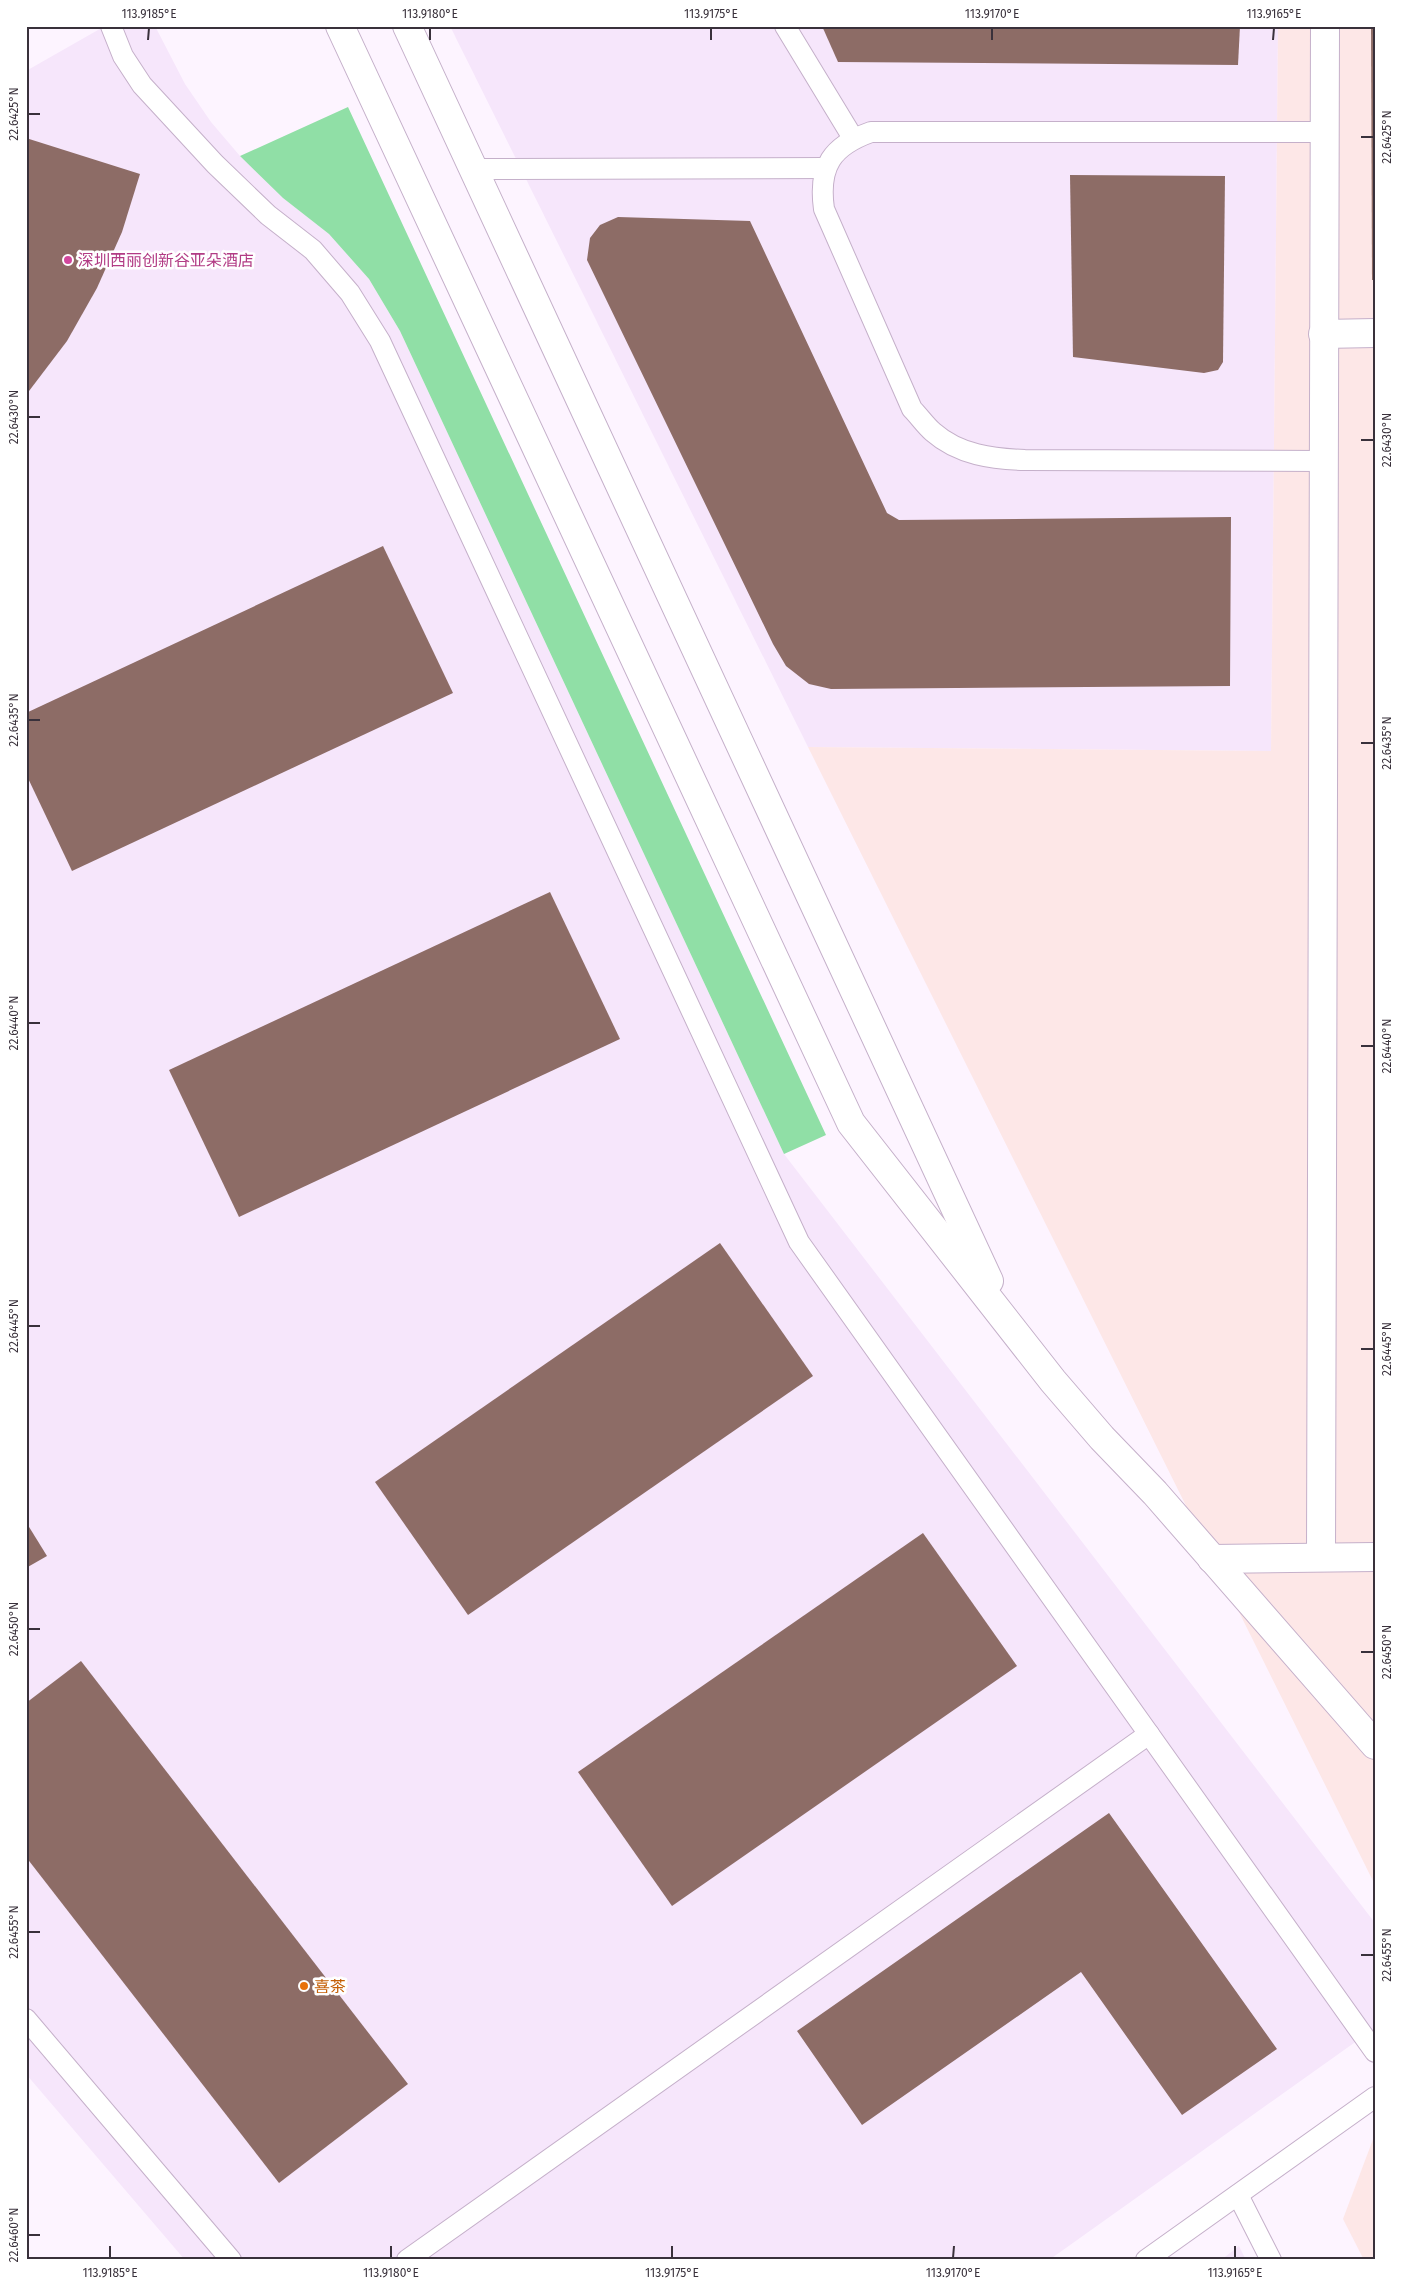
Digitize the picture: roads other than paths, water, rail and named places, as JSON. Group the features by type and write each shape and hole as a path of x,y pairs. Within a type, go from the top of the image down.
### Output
{"street":[{"path":"340,26 851,1123 1008,1320 1053,1381 1375,1745"},
{"path":"407,26 1008,1320"},
{"path":"1321,1558 1325,26"},
{"path":"1324,334 1375,334"},
{"path":"1212,1559 1375,1557"}],"lane":[{"path":"111,26 123,56 142,86 215,164 268,215 313,250 350,293 375,333 799,1242 1375,2052"},
{"path":"784,26 853,138"},
{"path":"1323,461 1017,460 993,459 962,450 934,433 912,409 824,209 821,188 826,168 837,151 853,138 871,132 1324,132"},
{"path":"474,169 826,168"},
{"path":"407,2260 1149,1734"},
{"path":"26,2019 231,2260"},
{"path":"1146,2260 1375,2097"},
{"path":"1238,2195 1271,2260"}],"place":[{"name":"深圳西丽创新谷亚朵酒店","path":"68,260"},
{"name":"喜茶","path":"304,1986"}]}
